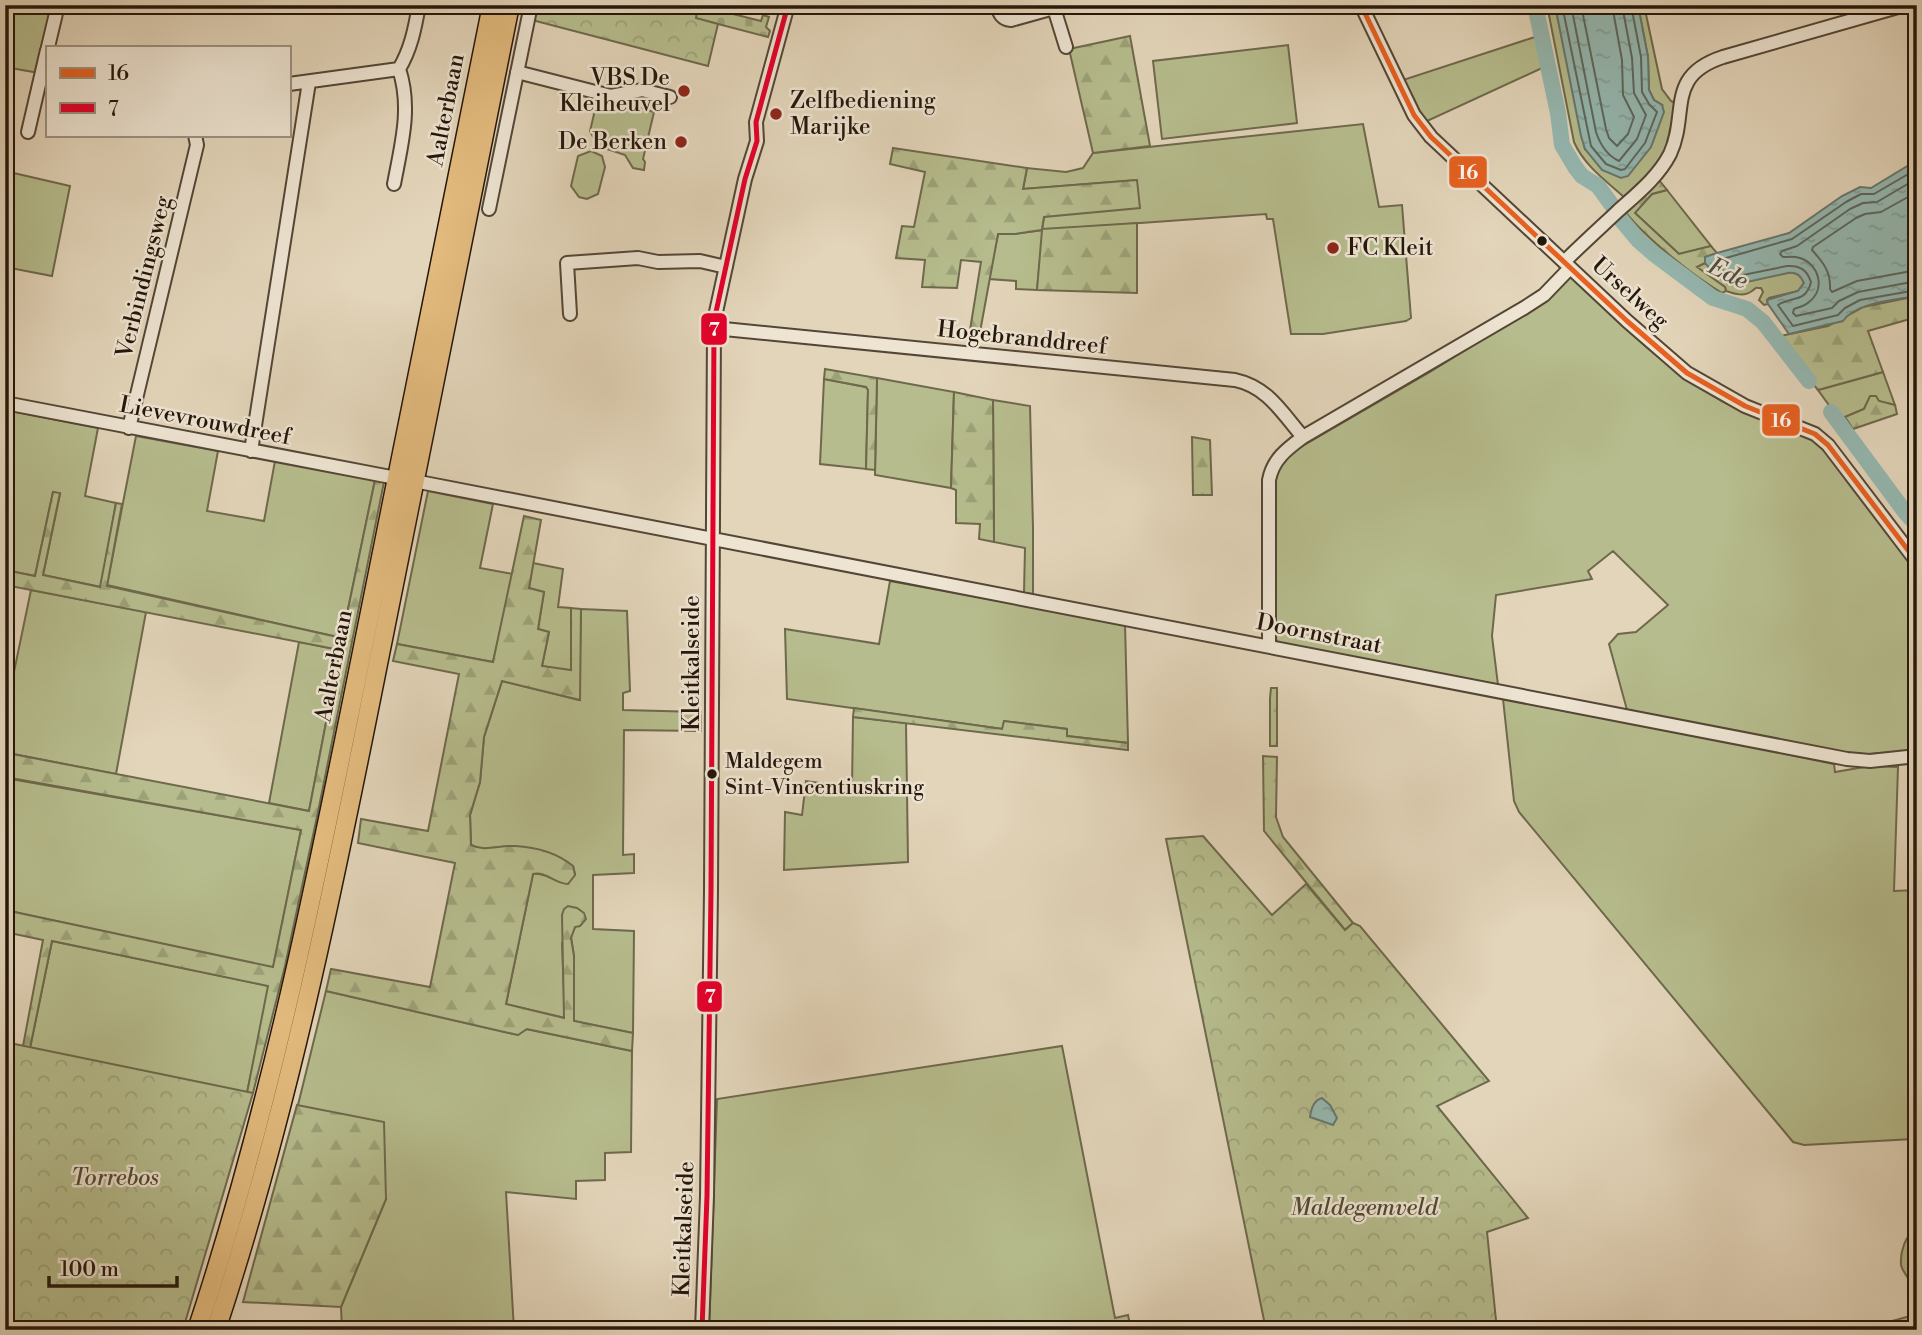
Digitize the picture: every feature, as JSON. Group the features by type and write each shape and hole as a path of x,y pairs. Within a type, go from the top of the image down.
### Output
{"highway":[{"name":"Aalterbaan","path":"216,1330 263,1176 313,982 345,828 405,479 492,5"},
{"name":"Aalterbaan","path":"197,1330 245,1173 295,975 510,5"}],"street":[{"path":"49,46 58,5"},
{"path":"394,184 405,125 405,102 399,69 407,57 412,41 419,5"},
{"path":"489,209 531,5"},
{"name":"Kleitkalseide","path":"702,1330 708,1140 714,328 745,179 757,141 756,122 788,5"},
{"path":"997,5 1000,15 1011,20 1054,7 1066,47"},
{"name":"Urselweg","path":"1361,5 1414,115 1431,136 1627,321 1687,373 1745,406 1815,435 1828,445 1917,562"},
{"path":"1269,646 1269,480 1270,472 1279,457 1303,437 1544,295 1567,265 1664,165 1678,132 1680,99 1690,79 1699,69 1723,57 1905,5"},
{"path":"28,132 46,57"},
{"path":"290,84 399,69"},
{"path":"517,72 611,96 642,90 670,97"},
{"path":"251,451 309,82"},
{"name":"Verbindingsweg","path":"129,428 197,145 195,136"},
{"path":"570,314 567,263 638,258 658,262 701,261 726,267"},
{"name":"Hogebranddreef","path":"714,328 1235,380 1264,393 1303,437"},
{"name":"Lievevrouwdreef","path":"5,403 714,539"},
{"name":"Doornstraat","path":"714,539 1847,759 1870,761 1917,757"}],"green space":[{"path":"5,5 55,5 39,73 5,67"},
{"path":"534,5 698,5 696,18 718,24 708,66 532,20"},
{"path":"698,5 718,5 717,10 761,21 763,15 769,17 766,27 770,31 768,37 695,18"},
{"path":"1529,5 1541,5 1553,63 1425,122 1403,80 1538,36"},
{"path":"1547,5 1555,5 1585,149 1662,105 1654,100 1649,90 1648,57 1638,5 1644,5 1662,89 1671,101 1677,104 1668,146 1657,165 1628,197 1624,197 1596,172 1583,158 1574,142"},
{"path":"1130,36 1150,146 1093,153 1069,49"},
{"path":"1288,45 1297,123 1162,139 1153,61"},
{"path":"598,97 654,112 643,159 644,170 633,168 625,155 598,146 590,131"},
{"path":"1363,124 1379,207 1402,205 1411,318 1406,321 1323,334 1291,334 1273,219 1267,219 1266,214 1043,230 1037,290 1016,289 1016,281 989,279 998,234 1042,230 1044,217 1137,180 1023,189 1027,168 1066,172 1083,168 1093,153"},
{"path":"893,148 1027,168 1023,189 1137,180 1140,208 1044,217 1042,229 1137,223 1137,293 1037,290 1042,230 998,234 980,332 970,330 981,262 961,260 957,288 922,287 925,260 896,258 902,226 914,227 925,172 890,164"},
{"path":"591,151 602,156 605,167 598,194 587,199 579,197 571,186 578,156"},
{"path":"5,171 70,186 52,276 5,267"},
{"path":"1659,180 1667,190 1652,194 1635,213 1679,254 1711,246 1717,253 1706,257 1705,263 1697,267 1725,287 1726,291 1722,293 1684,267 1626,213"},
{"path":"1667,190 1711,246 1679,254 1634,212 1652,194"},
{"path":"1705,263 1728,284 1783,273 1797,274 1802,277 1804,283 1798,291 1769,298 1768,304 1764,305 1759,300 1763,292 1761,288 1743,294 1726,291 1725,287 1696,267"},
{"path":"1569,275 1642,343 1680,374 1744,412 1811,438 1831,457 1917,572 1917,750 1858,755 1627,710 1609,644 1618,634 1636,632 1668,605 1613,551 1588,571 1592,579 1496,595 1492,636 1498,685 1283,645 1275,638 1274,478 1280,464 1294,451 1548,299"},
{"path":"1917,296 1917,317 1868,331 1883,372 1818,390 1776,337 1828,326 1863,307"},
{"path":"825,369 877,378 875,470 866,469 868,390 866,387 824,379"},
{"path":"1883,372 1895,405 1878,401 1867,403 1864,409 1845,417 1853,429 1847,430 1818,390"},
{"path":"877,378 954,392 951,488 875,475"},
{"path":"824,379 866,387 868,390 866,469 820,464"},
{"path":"954,392 993,400 994,542 979,539 980,524 956,523 956,490 951,488"},
{"path":"1870,396 1895,405 1897,414 1853,429 1845,417 1864,409"},
{"path":"993,400 1030,406 1033,594 1024,593 1025,548 994,542"},
{"path":"5,410 98,428 85,496 116,503 101,587 43,575 60,494 53,492 35,576 5,570"},
{"path":"136,436 218,451 207,511 264,521 275,461 375,480 342,638 107,585"},
{"path":"1192,437 1210,440 1212,495 1193,495"},
{"path":"375,480 384,482 285,966 253,1093 247,1093 268,986 52,941 30,1048 23,1046 43,940 5,932 5,910 273,967 301,830 5,777 7,753 309,811 340,650 5,585 5,570 35,576 53,492 60,493 43,575 100,587 116,503 122,504 107,586 342,638"},
{"path":"428,491 493,504 480,568 513,574 493,662 397,644"},
{"path":"524,516 541,520 529,588 544,592 538,629 549,632 542,666 571,670 571,608 581,609 580,700 502,681 484,737 480,782 470,815 471,845 482,848 509,846 538,849 573,866 575,875 568,884 542,874 533,874 506,1004 564,1018 562,915 568,906 577,908 584,913 586,919 580,926 575,927 571,938 574,956 574,1021 633,1033 632,1051 527,1029 518,1035 326,991 331,969 430,987 455,863 358,843 361,819 428,831 459,674 393,661 397,644 493,662"},
{"path":"533,563 563,569 558,607 571,608 571,671 542,666 549,632 538,629 544,592 529,588"},
{"path":"890,581 1125,624 1128,743 1067,736 1067,729 1004,721 1003,729 787,699 785,629 879,644"},
{"path":"31,590 146,612 116,774 8,753 5,765 5,715"},
{"path":"581,609 627,611 630,691 623,693 623,710 701,712 701,731 624,730 623,855 634,854 634,873 593,875 593,929 634,931 633,1033 574,1021 574,956 571,937 584,913 562,943 565,1018 506,1004 533,874 568,883 575,874 573,866 514,846 479,849 471,845 470,815 480,782 484,737 502,681 579,700"},
{"path":"299,642 340,650 309,811 269,803"},
{"path":"1271,688 1277,688 1277,746 1270,746"},
{"path":"1503,699 1834,764 1835,772 1870,766 1898,767 1894,891 1917,890 1917,1059 1909,1060 1913,1139 1804,1145 1793,1142 1519,812 1514,801"},
{"path":"854,708 1002,729 1004,721 1067,729 1067,736 1128,743 1128,750 853,717"},
{"path":"853,717 906,723 908,862 784,870 785,812 802,815 806,781 852,787"},
{"path":"1263,756 1277,757 1276,817 1283,837 1353,923 1345,930 1264,831"},
{"path":"5,778 301,830 273,968 5,910"},
{"name":"Maldegemveld","path":"1203,836 1272,915 1306,884 1345,930 1353,923 1360,926 1489,1081 1437,1106 1528,1218 1487,1232 1497,1330 1266,1330 1166,839"},
{"path":"52,941 269,986 247,1093 30,1048"},
{"path":"326,991 518,1035 526,1029 632,1051 631,1152 605,1153 605,1180 576,1181 576,1199 506,1192 514,1330 342,1330 341,1307 386,1199 298,1105"},
{"name":"Torrebos","path":"5,1042 253,1093 184,1326 178,1330 5,1330"},
{"path":"1062,1046 1115,1318 1128,1315 1131,1330 845,1330 844,1326 822,1326 821,1330 709,1330 717,1099"},
{"path":"297,1105 384,1122 386,1199 341,1307 243,1302"},
{"path":"1917,1228 1917,1286 1913,1286 1903,1270 1901,1260 1906,1239"},
{"path":"1917,1314 1917,1330 1860,1330"}],"water":[{"path":"1555,5 1638,5 1648,57 1649,90 1654,100 1662,105 1664,112 1651,147 1628,176 1621,178 1602,170 1585,149"},
{"path":"1909,165 1917,166 1917,296 1866,306 1843,321 1789,334 1767,300 1798,291 1804,283 1798,275 1788,273 1733,285 1721,279 1705,263 1705,257 1789,233 1842,196 1860,187 1871,188"},
{"path":"1322,1098 1330,1105 1337,1118 1333,1125 1310,1117 1313,1105"}],"waterway":[{"name":"Ede","path":"1535,5 1558,113 1562,145 1582,176 1598,186 1614,208"},
{"name":"Ede","path":"1618,216 1654,254 1713,298 1747,309 1763,322 1809,381"},
{"name":"Ede","path":"1831,412 1917,525"}],"transit line":[{"name":"7","path":"702,1330 707,1196 711,891 714,328 745,179 757,141 756,122 788,5"},
{"name":"16","path":"1361,5 1414,115 1431,137 1627,321 1687,373 1745,406 1815,434 1828,445 1917,562"}],"place":[{"name":"VBS De Kleiheuvel","path":"684,91"},
{"name":"Zelfbediening Marijke","path":"776,114"},
{"name":"De Berken","path":"681,142"},
{"name":"FC Kleit","path":"1333,248"},
{"name":"Maldegem Sint-Vincentiuskring","path":"712,774"}]}
